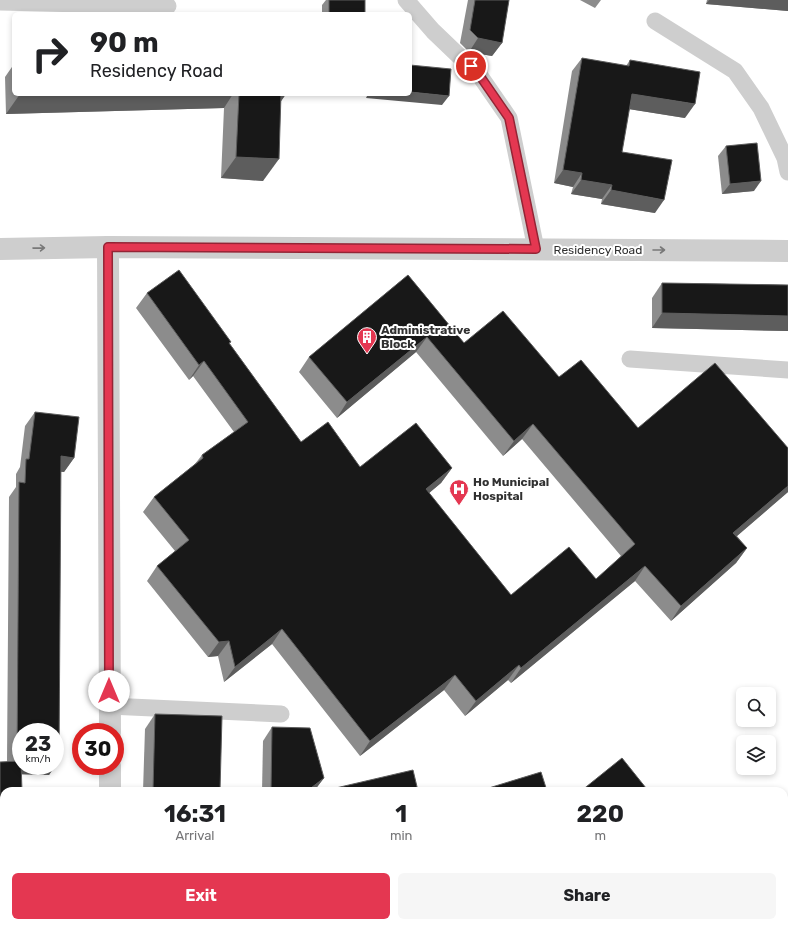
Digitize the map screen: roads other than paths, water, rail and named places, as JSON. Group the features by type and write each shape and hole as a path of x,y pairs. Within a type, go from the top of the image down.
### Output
{"street":[{"name":"Residency Road","path":"0,249 108,247 788,251"},
{"path":"108,247 110,723"},
{"path":"110,775 110,787"}],"lane":[{"path":"406,0 433,31 480,76 509,118 536,249"},
{"path":"0,2 123,2 168,6"},
{"path":"655,21 735,70 761,108 785,158 788,172"},
{"path":"630,359 788,370"},
{"path":"109,706 281,714"}],"place":[{"name":"Administrative Block","path":"367,354"},
{"name":"Ho Municipal Hospital","path":"459,506"}]}
